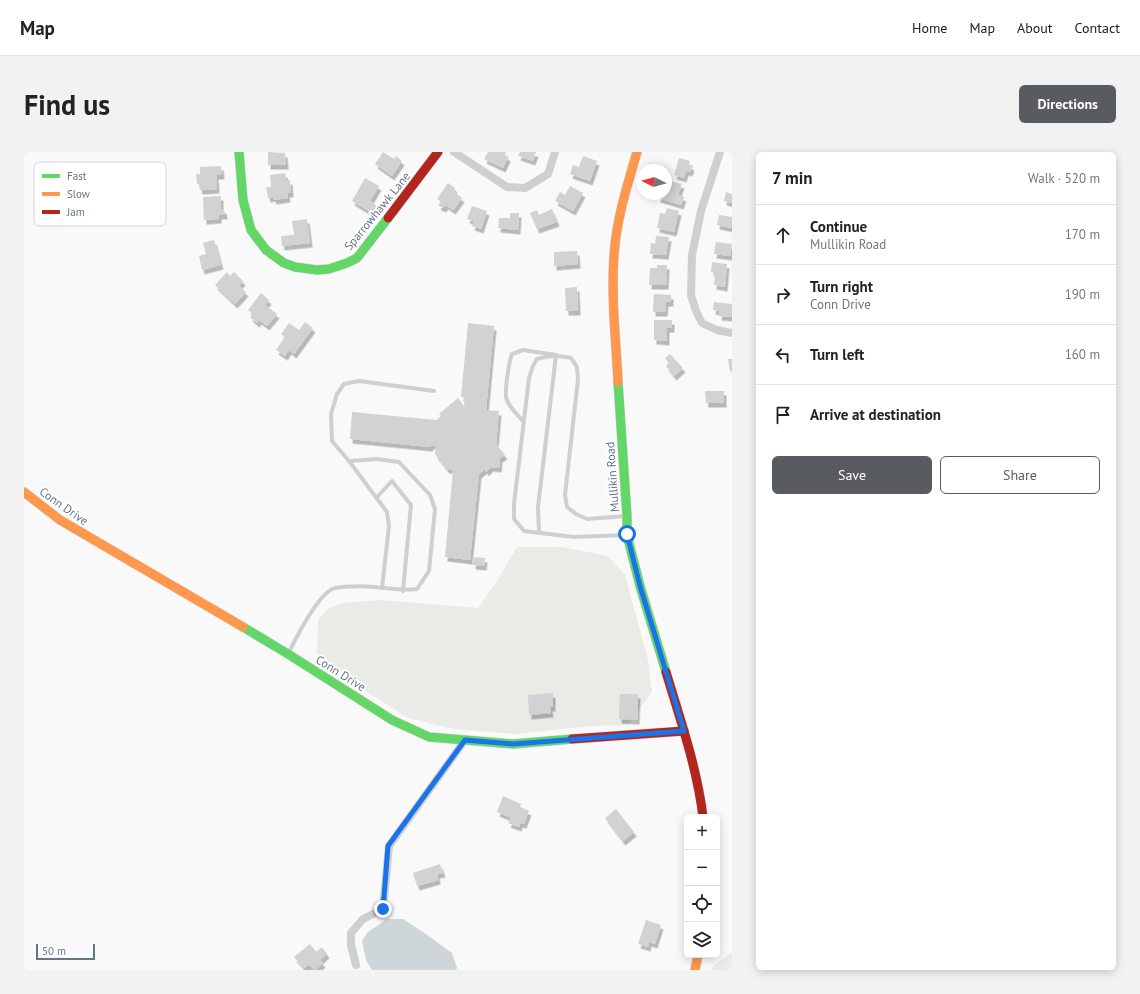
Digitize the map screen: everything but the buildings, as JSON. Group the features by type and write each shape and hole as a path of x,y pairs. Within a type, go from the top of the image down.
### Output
{"street":[{"name":"Sparrowhawk Lane","path":"239,152 244,207 250,230 265,251 284,264 304,270 324,269 340,266 357,258 438,152"},
{"path":"454,152 506,187 525,188 548,174 555,152"},
{"name":"Mullikin Road","path":"636,152 626,188 618,226 614,256 614,311 627,534 640,586 684,731 700,792 703,814"},
{"path":"720,152 701,211 692,255 691,295 702,323 717,330 732,333"},
{"name":"Conn Drive","path":"24,492 60,520 288,654 392,720 429,737 513,744 684,731"},
{"path":"356,965 351,945 351,933 363,919 383,909 388,846 465,740"},
{"path":"695,970 697,958"}],"lane":[{"path":"524,422 510,406 506,396 512,354 523,350 571,358 577,367 578,378 565,495 567,507 576,514 587,519 627,516"},
{"path":"556,355 537,359 529,378 514,504 514,519 524,531 538,533 574,537 627,534"},
{"path":"538,533 538,508 556,355"},
{"path":"382,588 389,526 387,512 332,441 331,414 337,394 344,384 359,381 434,391"},
{"path":"288,654 296,637 322,597 332,588 364,587 403,591 417,589 429,572 435,509 430,495 399,462 377,459 349,461"},
{"path":"376,498 392,481 411,505 403,591"}],"shaded area":[{"path":"517,547 562,547 608,556 625,575 648,660 652,692 628,725 590,726 516,734 453,729 408,718 362,689 317,653 318,620 328,609 342,603 380,600 478,608 497,581"},
{"path":"387,919 403,919 452,953 457,968 456,970 372,970 366,960 362,941 368,932"},
{"path":"732,952 732,970 711,970 713,966"}],"traffic: fast":[{"path":"239,152 243,200 251,230 266,250 284,263 295,267 317,270 329,269 347,263 357,258 388,218"},
{"path":"618,382 627,535 640,586 666,672"},
{"path":"243,627 392,720 429,737 513,744 572,739"}],"traffic: slow":[{"path":"618,382 613,303 615,243 626,191 637,152"},
{"path":"24,492 60,520 243,627"},
{"path":"695,970 697,958"}],"traffic: jam":[{"path":"388,218 438,152"},
{"path":"666,672 697,780 703,814"},
{"path":"572,739 684,731"}],"route":[{"path":"383,909 388,846 398,830 465,740 513,744 684,731 640,586 627,534"}]}
